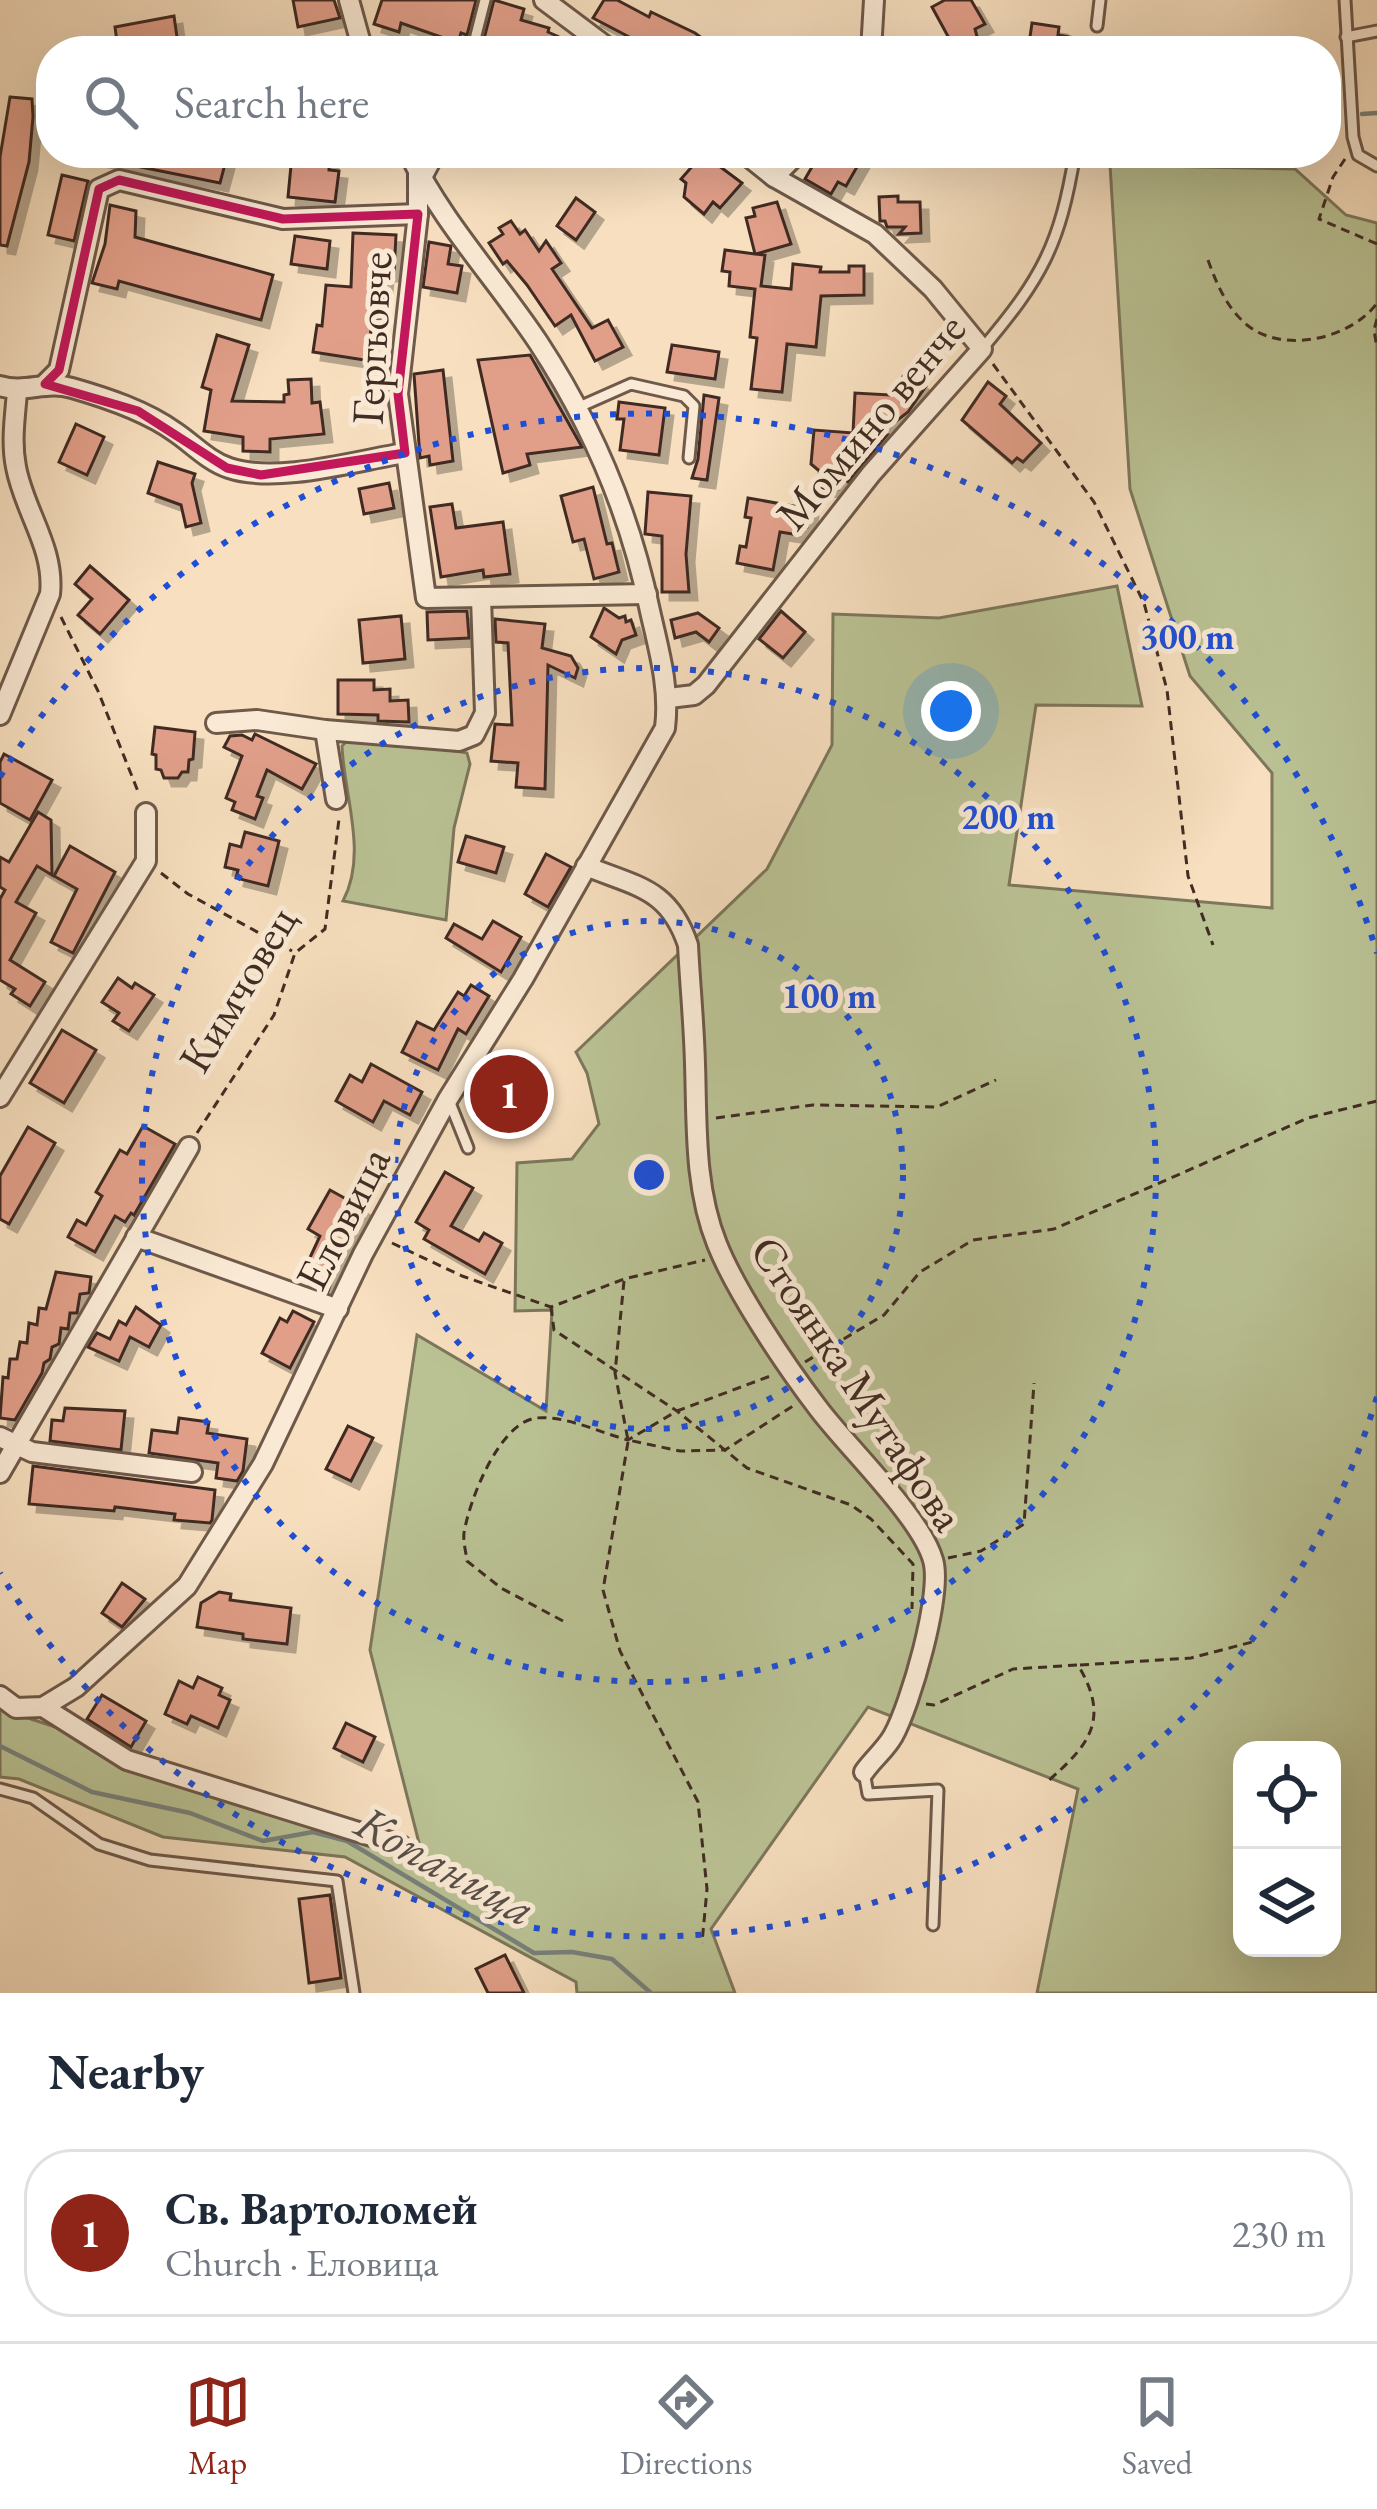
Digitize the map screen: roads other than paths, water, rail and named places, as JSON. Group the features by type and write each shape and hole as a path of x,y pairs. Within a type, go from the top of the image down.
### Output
{"street":[{"path":"349,0 359,36"},
{"path":"544,0 592,36"},
{"path":"872,36 874,0"},
{"path":"763,168 875,234 933,289 982,349"},
{"path":"774,177 783,168"},
{"path":"417,169 579,407 601,449 647,594 669,698"},
{"name":"Гергьовче","path":"417,169 418,214 398,394 420,580 425,598 481,598"},
{"path":"45,384 58,370 99,189 118,180 283,219 418,214"},
{"name":"Момино венче","path":"669,698 694,695 706,685 871,474 982,349"},
{"path":"0,715 50,594 52,574 16,470 8,389 68,386 138,411 227,468 262,475 405,453"},
{"path":"216,723 257,720 460,741 474,735 485,713 481,598 647,594"},
{"name":"Еловица","path":"43,1707 76,1687 187,1586 263,1464 374,1235 665,728 669,698"},
{"path":"325,730 336,799"},
{"path":"0,1097 146,861 146,813"},
{"name":"Стоянка Мутафова","path":"586,866 651,893 668,904 681,926 688,945 704,1205 722,1256 790,1368 924,1540 934,1561 936,1589 911,1692 890,1742 864,1772"},
{"path":"0,1473 8,1442 189,1147"},
{"path":"136,1237 338,1309"},
{"path":"8,1442 193,1472"},
{"path":"8,1702 43,1707 127,1760 400,1845"}],"lane":[{"path":"476,36 485,0"},
{"path":"1097,26 1100,0"},
{"path":"1345,0 1348,98 1358,155 1377,166"},
{"path":"1346,37 1377,31"},
{"name":"Момино венче","path":"982,349 1025,298 1051,254 1071,168"},
{"path":"579,407 631,384 684,395 694,406 689,458"},
{"path":"448,1100 468,1148"},
{"path":"864,1772 868,1794 938,1790 933,1924"},
{"path":"0,1789 33,1798 99,1844 150,1860 337,1881 354,1993"}],"waterway":[{"path":"1362,114 1377,113"},
{"name":"Копаница","path":"0,1746 92,1792 190,1813 263,1841 313,1832 347,1841 534,1953 572,1952 612,1959 651,1993"}],"place":[{"name":"Св. Вартоломей","path":"509,1094"}]}
